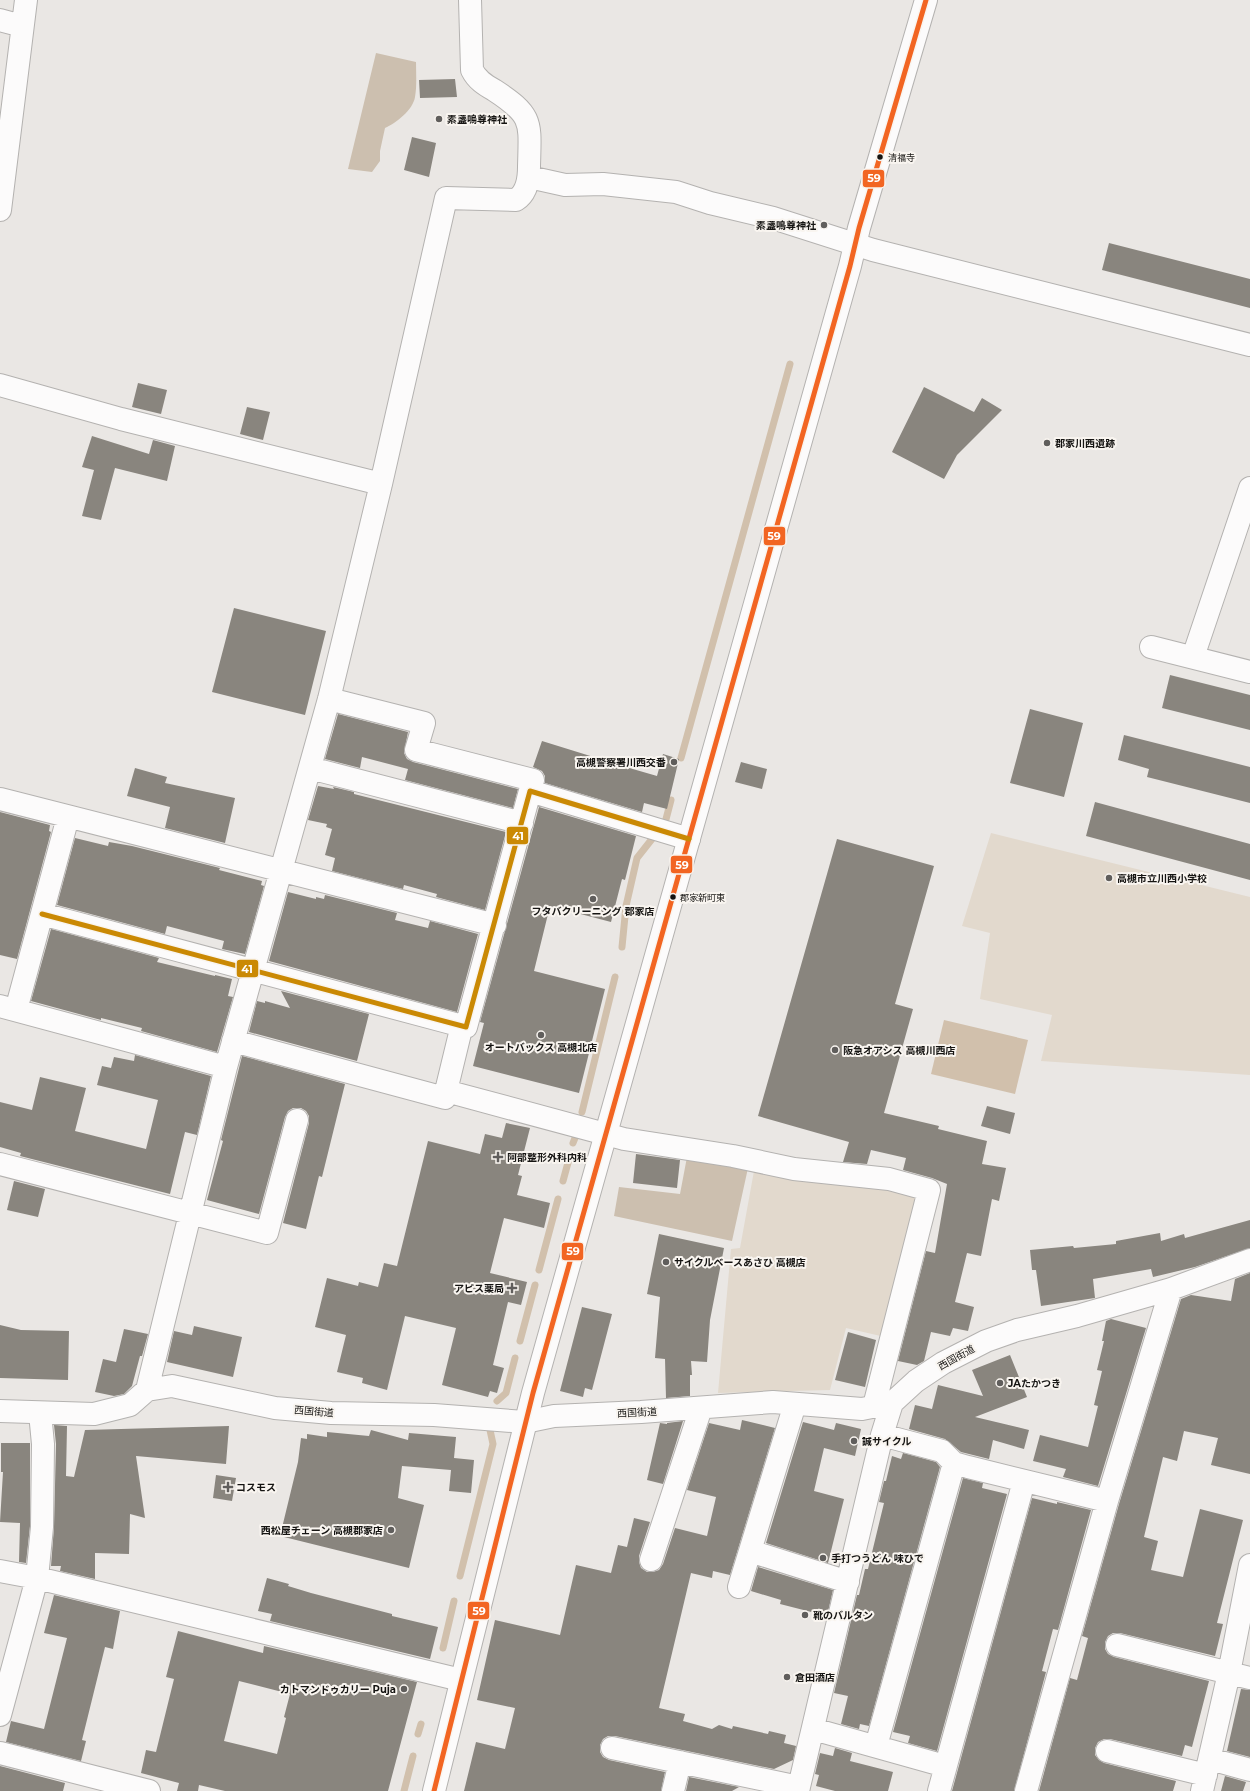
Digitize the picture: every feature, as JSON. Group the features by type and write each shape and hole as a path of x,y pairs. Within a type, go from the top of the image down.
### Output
{"street":[{"path":"0,210 26,0"},
{"path":"0,1411 94,1414 130,1405 147,1390 226,1067 280,869 329,699 381,484 446,198 516,200 524,193 529,177 530,136 526,118 514,103 484,84 474,75 472,70 470,0"},
{"path":"434,1791 525,1422 690,839 855,245 926,0"},
{"path":"0,20 22,26"},
{"path":"529,177 566,185 603,184 676,192 710,203 773,218 855,245 1250,345"},
{"path":"0,385 121,419 381,484"},
{"path":"1193,657 1250,488"},
{"path":"1151,647 1250,672"},
{"path":"42,914 466,1027 495,925 533,780 416,750 424,723 329,699"},
{"path":"310,768 522,823"},
{"path":"530,791 690,839"},
{"path":"0,799 280,869 495,925"},
{"path":"68,817 42,914 8,1008 226,1067"},
{"path":"233,1041 445,1098 462,1025"},
{"path":"446,1091 624,1139 733,1156 794,1169 889,1179 929,1190 883,1405 882,1435 798,1789 612,1748"},
{"path":"0,1164 268,1233 297,1120"},
{"name":"西国街道","path":"147,1390 172,1386 275,1408 331,1413 434,1415 525,1422 554,1416 700,1408 773,1402 862,1409 883,1405 943,1363 986,1340 1017,1330 1077,1316 1171,1289 1250,1260"},
{"path":"1026,1791 1107,1502 1171,1289"},
{"path":"739,1587 795,1404"},
{"path":"651,1560 700,1408"},
{"path":"0,1715 37,1578 42,1527 43,1451 40,1413"},
{"path":"882,1435 942,1451 954,1462 1107,1502"},
{"path":"876,1746 954,1462"},
{"path":"939,1791 1024,1481"},
{"path":"750,1551 848,1582"},
{"path":"1206,1775 1229,1673 1250,1565"},
{"path":"0,1571 37,1578 461,1680"},
{"path":"1117,1645 1250,1678"},
{"path":"813,1729 945,1766"},
{"path":"1106,1751 1206,1775 1250,1770"},
{"path":"0,1753 83,1783 149,1791"},
{"path":"673,1791 680,1762"}],"shaded area":[{"path":"376,53 416,62 414,102 403,116 385,128 380,151 380,161 372,172 348,169"},
{"path":"991,833 1250,897 1250,1075 1041,1061 1052,1015 980,999 990,933 962,926"},
{"path":"944,1020 1028,1040 1015,1094 931,1074"},
{"path":"687,1157 748,1168 732,1241 614,1216 619,1187 680,1194"},
{"path":"754,1171 920,1194 885,1337 846,1328 830,1390 718,1393 731,1249 740,1248"}],"building":[{"path":"455,79 457,97 420,98 419,80"},
{"path":"412,137 436,143 429,177 404,170"},
{"path":"1109,243 1250,279 1250,308 1102,270"},
{"path":"138,383 167,390 161,414 132,407"},
{"path":"924,387 974,412 982,398 1002,410 957,455 944,479 892,452"},
{"path":"247,407 270,412 263,440 240,434"},
{"path":"92,436 149,454 153,440 175,446 167,481 115,468 101,520 82,516 94,470 82,467"},
{"path":"234,608 326,631 305,715 212,692"},
{"path":"1170,675 1250,695 1250,730 1162,708"},
{"path":"1030,709 1083,723 1064,797 1010,783"},
{"path":"338,714 408,732 404,753 407,759 413,762 518,789 513,808 405,780 408,769 362,757 360,768 325,759"},
{"path":"1124,735 1250,767 1250,803 1147,777 1149,769 1118,760"},
{"path":"542,741 600,759 620,763 619,765 657,776 663,754 679,759 667,809 644,803 642,812 545,783 545,776 542,771 533,767"},
{"path":"741,762 767,769 762,789 735,782"},
{"path":"135,768 167,777 165,783 235,798 225,843 165,828 170,807 127,796"},
{"path":"318,786 334,789 333,787 354,792 354,794 506,832 485,910 436,897 437,894 404,885 403,889 332,871 335,858 325,855 332,829 326,827 327,824 308,820"},
{"path":"1095,802 1250,844 1250,880 1086,836"},
{"path":"539,807 636,836 625,880 622,879 611,922 550,906 534,971 605,989 579,1093 473,1066 484,1023 480,1022"},
{"path":"0,812 50,825 49,831 51,832 17,959 0,955"},
{"path":"75,838 108,846 109,842 132,846 220,868 219,870 262,881 261,885 264,886 245,954 222,949 224,941 167,926 165,934 57,905"},
{"path":"837,839 934,866 895,1004 913,1009 884,1113 939,1126 938,1129 987,1141 982,1164 1006,1168 999,1201 992,1199 981,1256 967,1253 955,1302 974,1307 968,1331 953,1328 950,1336 931,1332 924,1361 917,1365 898,1361 926,1251 935,1253 947,1184 903,1170 906,1158 871,1150 867,1164 843,1162 849,1142 758,1116"},
{"path":"288,892 316,899 316,897 324,899 325,895 397,913 395,920 428,928 430,921 478,934 457,1012 269,961"},
{"path":"51,929 159,958 157,962 232,979 228,996 233,997 217,1052 141,1031 142,1028 101,1018 101,1020 31,1001"},
{"path":"281,991 369,1014 357,1061 249,1032 257,1001 265,1003 265,1001 290,1008"},
{"path":"135,1055 211,1076 197,1135 185,1132 170,1194 20,1156 21,1153 0,1147 0,1102 32,1110 40,1077 86,1088 75,1131 146,1149 158,1100 97,1085 102,1066 111,1068 114,1057 134,1061"},
{"path":"242,1056 345,1084 322,1177 319,1176 306,1229 283,1223 309,1123 309,1116 306,1111 301,1108 293,1108 288,1111 285,1117 259,1214 207,1200 223,1141 221,1140"},
{"path":"987,1106 1015,1113 1010,1134 981,1126"},
{"path":"506,1123 530,1128 518,1175 522,1176 517,1195 550,1203 544,1228 504,1218 490,1273 527,1282 521,1305 508,1302 493,1365 504,1368 497,1393 490,1391 488,1397 442,1385 456,1328 405,1316 387,1390 362,1383 363,1378 337,1372 346,1335 315,1327 327,1278 358,1286 359,1282 378,1287 384,1263 397,1266 428,1141 480,1154 485,1134 502,1138"},
{"path":"636,1154 680,1160 677,1188 633,1183"},
{"path":"14,1181 45,1189 38,1217 7,1210"},
{"path":"1250,1220 1250,1248 1195,1267 1153,1277 1151,1269 1093,1279 1095,1298 1041,1306 1036,1270 1032,1270 1030,1250 1116,1244 1116,1241 1160,1233 1161,1241 1184,1234 1185,1238"},
{"path":"659,1234 724,1248 710,1320 707,1362 691,1361 692,1375 690,1375 690,1396 666,1398 665,1359 655,1358 660,1297 647,1294"},
{"path":"1250,1273 1250,1474 1211,1465 1218,1438 1184,1431 1177,1461 1163,1457 1144,1537 1158,1541 1151,1570 1183,1577 1200,1509 1243,1520 1217,1623 1223,1624 1215,1656 1120,1633 1113,1633 1108,1636 1105,1642 1105,1649 1108,1654 1114,1657 1209,1681 1192,1747 1185,1745 1182,1756 1110,1739 1104,1739 1098,1742 1095,1748 1095,1755 1104,1763 1176,1781 1173,1791 1039,1791 1070,1678 1077,1680 1088,1638 1082,1636 1119,1504 1181,1299 1191,1295 1231,1301 1235,1279"},
{"path":"582,1307 612,1314 592,1390 585,1388 583,1397 560,1391"},
{"path":"1111,1319 1146,1328 1098,1486 1063,1477 1066,1469 1033,1461 1040,1435 1088,1447 1098,1406 1094,1405 1102,1371 1097,1370 1104,1341 1102,1341 1106,1321"},
{"path":"0,1325 21,1330 69,1331 68,1380 0,1378"},
{"path":"194,1326 242,1337 233,1377 167,1362 174,1331 192,1335"},
{"path":"124,1329 148,1334 132,1386 124,1394 114,1396 95,1392 103,1359 116,1362"},
{"path":"848,1332 876,1340 865,1387 835,1380"},
{"path":"1010,1355 1027,1397 975,1417 1029,1430 1024,1449 993,1440 989,1459 961,1452 945,1439 909,1429 915,1405 932,1409 938,1385 983,1396 972,1370"},
{"path":"742,1420 775,1428 730,1575 713,1571 712,1578 691,1573 659,1708 685,1714 683,1721 712,1729 719,1725 732,1729 733,1726 768,1734 769,1731 786,1735 784,1743 796,1746 793,1760 774,1769 615,1736 608,1736 603,1739 600,1745 600,1752 603,1757 609,1760 665,1772 661,1791 464,1791 476,1742 505,1749 515,1708 477,1700 495,1620 560,1635 576,1565 611,1573 618,1545 627,1547 634,1518 650,1522 639,1556 641,1568 647,1572 659,1570 663,1564 675,1528 707,1536 716,1497 687,1490 709,1423 740,1430"},
{"path":"683,1421 663,1484 647,1480 660,1423 667,1424"},
{"path":"803,1422 834,1430 836,1423 861,1429 855,1456 824,1448 814,1491 844,1499 828,1563 766,1543"},
{"path":"54,1425 67,1426 66,1476 74,1477 85,1430 229,1426 226,1464 136,1456 145,1518 130,1514 129,1554 95,1553 95,1579 60,1571 61,1566 51,1566 54,1527 56,1444"},
{"path":"371,1430 408,1440 409,1433 456,1437 454,1458 474,1460 471,1493 449,1491 451,1470 402,1466 398,1498 424,1505 409,1568 280,1536 298,1462 301,1438 307,1439 307,1434 327,1437 327,1432 369,1436"},
{"path":"1,1443 30,1443 30,1526 26,1563 19,1562 20,1523 0,1522 3,1472 1,1472"},
{"path":"903,1453 936,1462 940,1467 869,1726 860,1724 859,1729 841,1724 848,1696 834,1693 857,1595 859,1595 865,1569 868,1569 884,1503 879,1502 884,1481 886,1481 892,1456 901,1459"},
{"path":"216,1475 236,1478 232,1501 213,1498"},
{"path":"963,1478 983,1483 982,1488 1007,1494 937,1751 908,1743 910,1736 893,1732"},
{"path":"1032,1498 1091,1510 1058,1630 1053,1629 1042,1671 1046,1672 1014,1791 952,1791"},
{"path":"758,1567 833,1590 827,1616 780,1604 781,1600 751,1591"},
{"path":"267,1578 289,1584 288,1586 311,1593 392,1614 392,1616 438,1627 430,1659 270,1621 272,1614 258,1611"},
{"path":"54,1595 120,1611 113,1649 105,1647 82,1740 86,1741 81,1761 6,1742 11,1721 44,1729 67,1638 44,1633"},
{"path":"178,1631 263,1653 264,1646 417,1682 388,1791 225,1791 199,1785 198,1791 177,1791 179,1783 141,1773 146,1750 156,1752 174,1679 166,1677","holes":["239,1681 290,1694 277,1754 224,1741"]},
{"path":"1241,1689 1250,1690 1250,1757 1227,1751"},
{"path":"835,1748 852,1753 850,1761 893,1772 888,1791 835,1791 816,1786 819,1775 815,1774 820,1753 833,1756"},
{"path":"0,1766 65,1783 63,1791 0,1791"},
{"path":"1225,1776 1246,1782 1243,1791 1221,1791"},
{"path":"689,1777 739,1787 732,1791 686,1791"}],"waterway":[{"path":"681,758 790,364"},
{"path":"665,823 671,800"},
{"path":"622,947 626,906 637,858 652,839"},
{"path":"582,1112 615,977"},
{"path":"573,1143 575,1138"},
{"path":"563,1181 569,1159"},
{"path":"539,1270 558,1199"},
{"path":"520,1341 535,1285"},
{"path":"497,1401 506,1393 515,1358"},
{"path":"460,1576 493,1444 490,1430"},
{"path":"443,1648 454,1601"},
{"path":"418,1734 421,1724"},
{"path":"404,1791 413,1756"}],"transit line":[{"name":"59","path":"434,1791 533,1393 850,266 859,228 926,0"},
{"name":"41","path":"42,914 466,1027 530,791 689,839"}],"place":[{"name":"素盞嗚尊神社","path":"439,119"},
{"name":"清福寺","path":"880,157"},
{"name":"素盞鳴尊神社","path":"824,225"},
{"name":"郡家川西遺跡","path":"1047,443"},
{"name":"高槻警察署川西交番","path":"674,762"},
{"name":"高槻市立川西小学校","path":"1109,878"},
{"name":"郡家新町東","path":"673,897"},
{"name":"フタバクリーニング 郡家店","path":"593,899"},
{"name":"オートバックス 高槻北店","path":"541,1035"},
{"name":"阪急オアシス 高槻川西店","path":"835,1050"},
{"name":"阿部整形外科内科","path":"498,1157"},
{"name":"サイクルベースあさひ 高槻店","path":"666,1262"},
{"name":"アピス薬局","path":"512,1288"},
{"name":"JAたかつき","path":"1000,1383"},
{"name":"誠サイクル","path":"854,1441"},
{"name":"コスモス","path":"228,1487"},
{"name":"西松屋チェーン 高槻郡家店","path":"391,1530"},
{"name":"手打つうどん 味ひで","path":"823,1558"},
{"name":"靴のバルタン","path":"805,1615"},
{"name":"倉田酒店","path":"787,1677"},
{"name":"カトマンドゥカリー Puja","path":"404,1689"}]}
